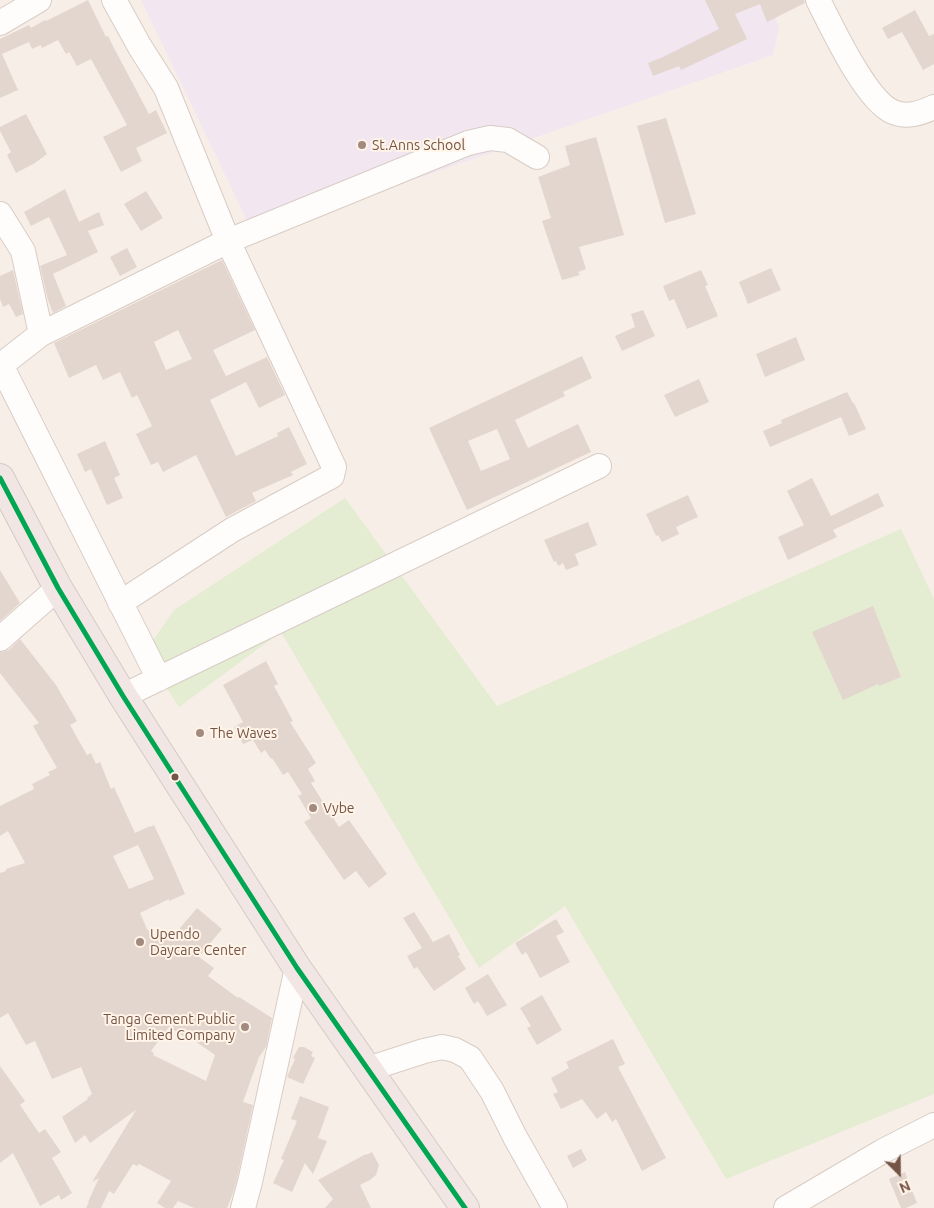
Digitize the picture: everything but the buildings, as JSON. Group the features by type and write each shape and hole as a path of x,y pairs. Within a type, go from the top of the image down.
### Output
{"highway":[{"path":"0,478 58,588 122,696 297,968 465,1208"}],"street":[{"path":"0,23 39,0"},
{"path":"114,0 140,48 166,88 228,241 334,467 332,476 232,530 120,603"},
{"path":"818,0 859,76 883,106 893,112 908,115 920,114 934,107"},
{"path":"159,679 0,366 41,334 228,241 468,143 490,138 508,140 537,157"},
{"path":"0,214 23,251 41,334"},
{"path":"122,696 599,466"},
{"path":"0,638 58,588"},
{"path":"243,1208 297,968"},
{"path":"368,1069 442,1047 455,1050 470,1058 492,1091 515,1137 555,1208"},
{"path":"786,1208 883,1151 934,1125"}],"shaded area":[{"name":"St.Anns School","path":"141,0 767,0 779,27 773,55 254,235"}],"green space":[{"path":"345,498 497,706 901,529 934,599 934,1094 726,1179 565,906 479,968 281,632 179,707 144,653 174,610"}],"transit line":[{"path":"0,478 58,588 123,696 297,968 465,1208"}],"place":[{"name":"St.Anns School","path":"362,145"},
{"name":"The Waves","path":"200,733"},
{"name":"Vybe","path":"313,808"},
{"name":"Upendo Daycare Center","path":"140,942"},
{"name":"Tanga Cement Public Limited Company","path":"245,1027"}]}
